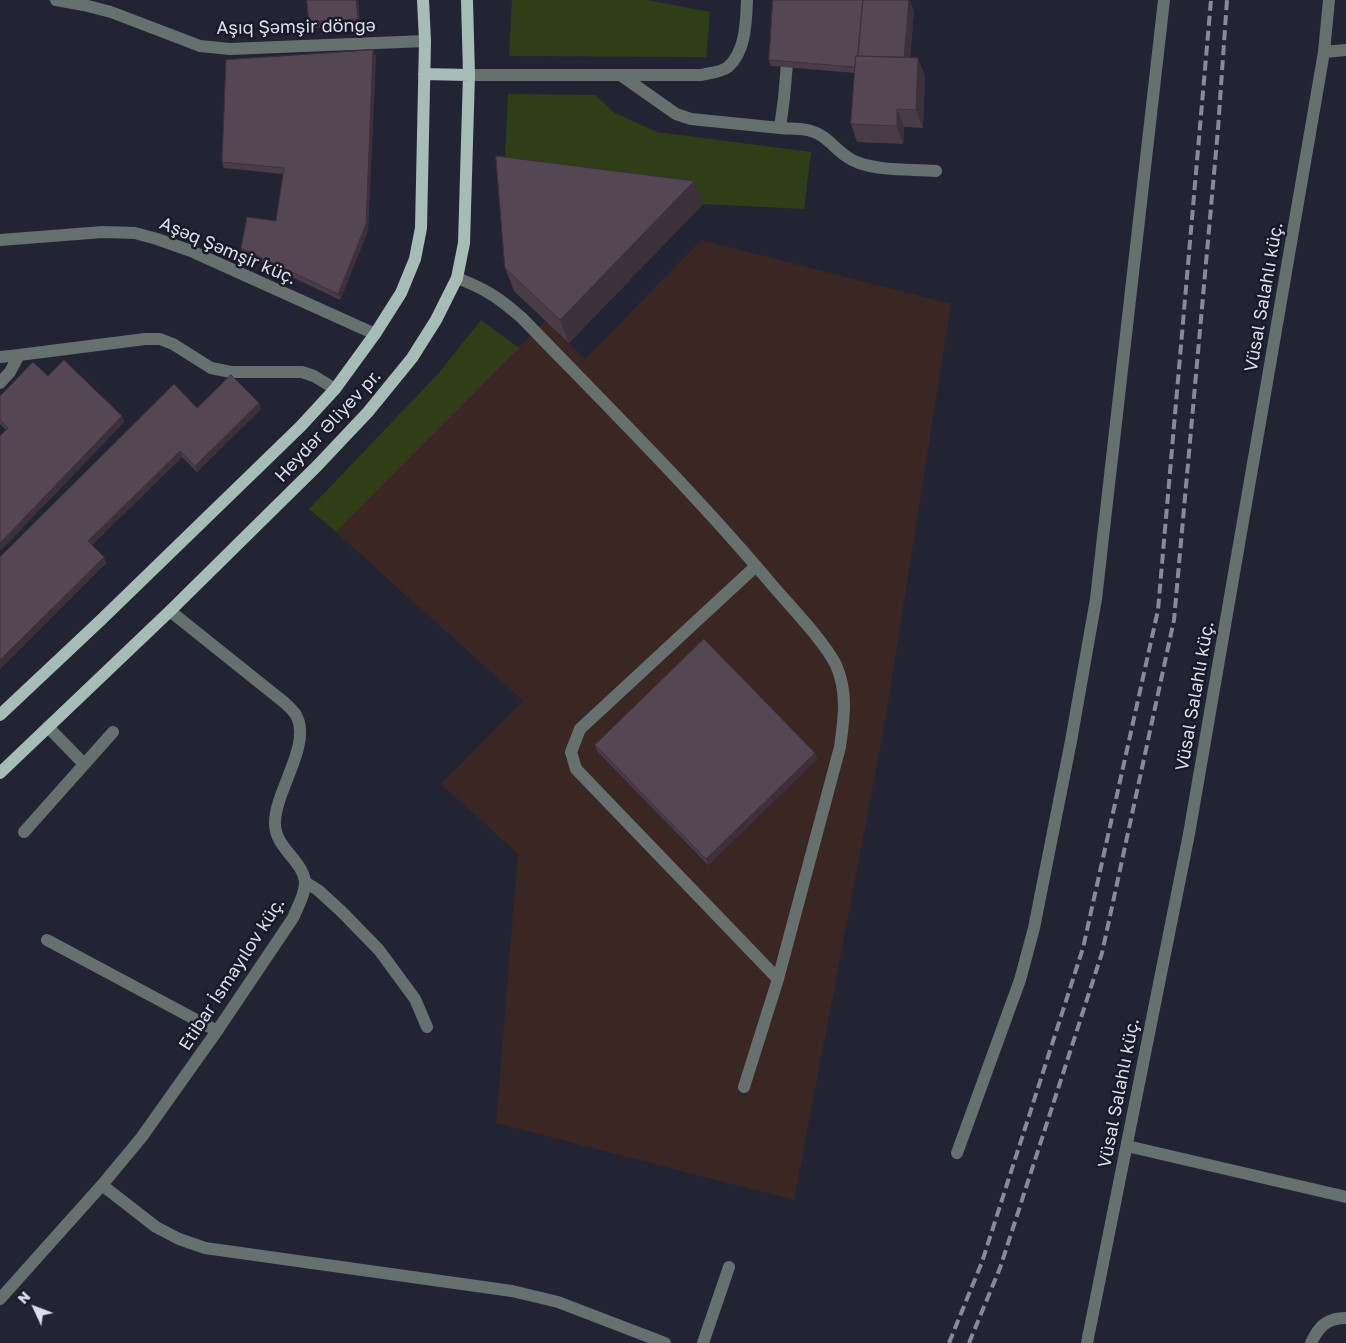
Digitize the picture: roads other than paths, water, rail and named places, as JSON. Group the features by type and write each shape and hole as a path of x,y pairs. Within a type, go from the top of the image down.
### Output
{"main road":[{"name":"Heydər Əliyev pr.","path":"0,715 268,459 335,389 375,334 401,293 415,259 421,228 425,41 423,0"},
{"name":"Heydər Əliyev pr.","path":"0,773 170,612 317,466 368,412 412,358 436,320 457,278 464,243 469,75 467,0"},
{"path":"424,74 469,75"}],"street":[{"name":"Aşıq Şəmşir döngə","path":"56,0 111,12 200,46 230,48 425,41"},
{"path":"469,75 702,75 727,68 738,54 745,31 747,0"},
{"path":"958,1153 994,1057 1023,971 1034,928 1079,694 1096,598 1164,0"},
{"name":"Vüsal Salahlı küç.","path":"1087,1343 1189,834 1324,52 1329,0"},
{"path":"780,128 789,39"},
{"path":"1324,52 1346,50"},
{"path":"622,76 676,114 684,117 811,131 827,139 842,155 859,163 880,167 936,171"},
{"name":"Aşəq Şəmşir küç.","path":"0,240 103,232 142,235 191,251 375,334"},
{"path":"457,278 481,288 498,298 522,318 668,470 756,566 822,645 836,665 844,690 845,715 840,747 778,978 744,1087"},
{"path":"0,357 145,339 160,339 172,344 211,368 231,372 302,372 314,376 335,389"},
{"path":"0,383 10,372 19,355"},
{"path":"756,566 580,729 571,752 576,769 778,978"},
{"path":"170,612 285,703 297,716 301,730 297,749 279,804 275,823 276,835 300,870 305,882 318,890 342,912 379,950 416,999 427,1027"},
{"path":"48,727 84,764"},
{"path":"24,832 113,732"},
{"name":"Etibar İsmayılov küç.","path":"0,1299 102,1185 141,1138 217,1031 293,918 305,882"},
{"path":"47,940 217,1031"},
{"path":"1127,1146 1332,1196 1346,1197"},
{"path":"102,1185 156,1227 179,1239 205,1248 512,1291 558,1302 664,1343"},
{"path":"703,1343 729,1268"},
{"path":"1310,1343 1315,1333 1328,1320 1346,1318"}],"railway":[{"path":"949,1343 982,1262 1083,948 1158,610 1211,0"},
{"path":"969,1343 1000,1268 1102,953 1174,620 1218,129 1227,0"}]}
